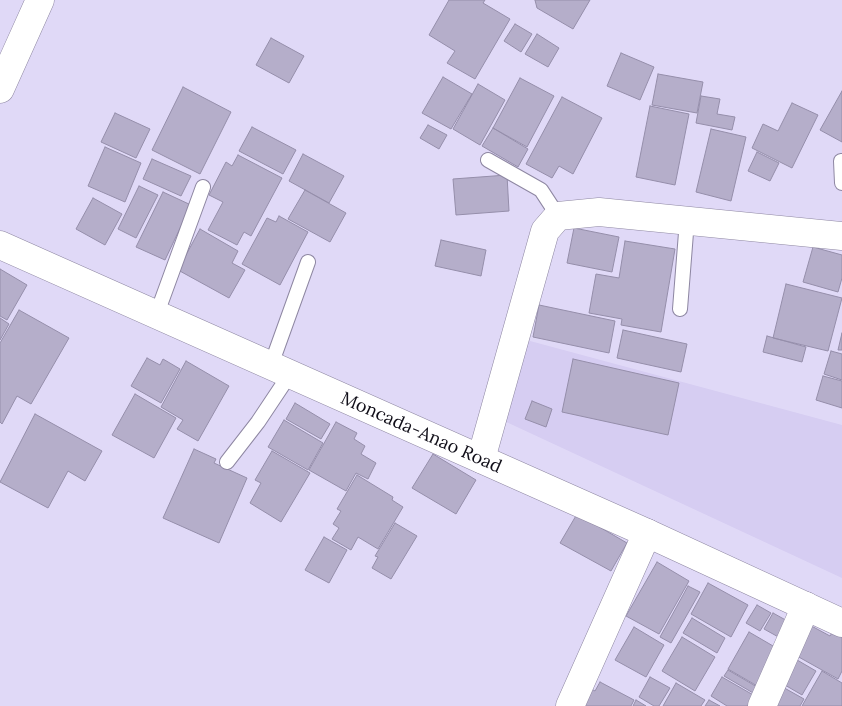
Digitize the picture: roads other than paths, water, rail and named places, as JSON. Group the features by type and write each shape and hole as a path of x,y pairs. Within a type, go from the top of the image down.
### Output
{"street":[{"path":"0,89 40,0"},
{"path":"481,460 545,232 558,216 600,212 842,236"},
{"name":"Moncada-Anao Road","path":"0,245 647,533 842,623"},
{"path":"570,706 647,533"},
{"path":"762,706 806,606"}],"lane":[{"path":"488,160 541,190 558,216"},
{"path":"841,161 842,183"},
{"path":"156,316 203,187"},
{"path":"680,309 687,220"},
{"path":"227,462 258,422 280,370 308,262"}]}
